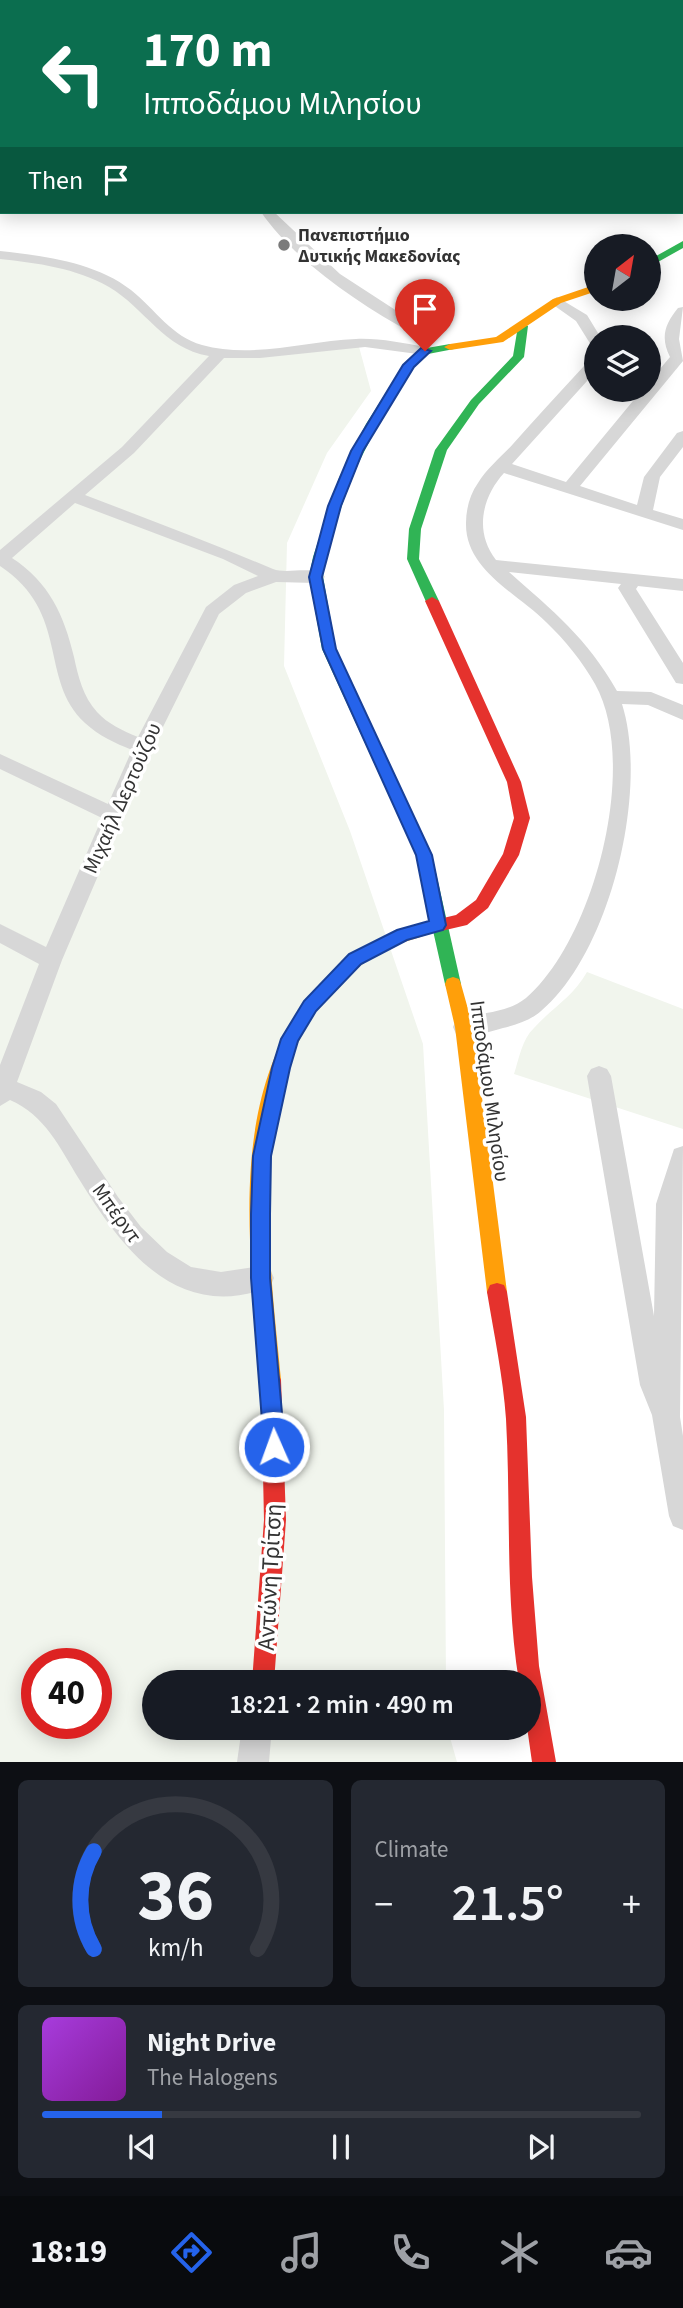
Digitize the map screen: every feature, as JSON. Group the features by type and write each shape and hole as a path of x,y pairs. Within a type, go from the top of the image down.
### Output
{"street":[{"path":"279,218 305,253 414,336"},
{"path":"662,256 683,244"},
{"path":"0,255 58,263 114,284 174,338 199,350 219,354 257,353 414,336 485,344 499,340 523,326 557,301 584,292"},
{"path":"557,301 582,318 586,325"},
{"path":"569,488 678,357 670,338 675,321 683,311"},
{"name":"Αντώνη Τρίτση","path":"264,1670 275,1498 274,1422 261,1278 262,1156 270,1106 290,1039 310,1006 355,959 403,935 473,914 498,883 522,818 514,782 472,684 422,585 413,559 415,529 441,450 475,402 518,357 523,345 523,326"},
{"name":"Ιπποδάμου Μιλησίου","path":"414,336 409,365 357,451 334,506 316,577 330,649 424,855 438,925 464,1027 487,1228 516,1417 527,1653 544,1762"},
{"path":"143,747 118,738 80,705 72,692 59,636 44,598 27,576 0,559 158,421 219,354"},
{"path":"464,1027 502,1020 533,1005 557,977 590,915 617,824 624,774 621,730 611,697 574,639 492,565 479,545 474,514 477,499 500,466 584,375"},
{"path":"644,512 652,478 683,436"},
{"path":"500,466 681,522"},
{"path":"74,497 229,555 274,576"},
{"path":"492,565 683,585"},
{"name":"Μιχαήλ Δερτούζου","path":"2,1092 51,960 143,747 212,611 240,589 274,576 316,577"},
{"path":"634,580 627,588 683,678"},
{"path":"611,697 650,699 683,713"},
{"path":"0,761 114,815"},
{"path":"0,933 51,960"},
{"path":"599,1076 653,1385 666,1417"},
{"name":"Μπέρντ","path":"2,1092 33,1099 48,1111 137,1243 166,1268 190,1281 208,1285 238,1286 261,1278"},
{"path":"683,1157 668,1204 666,1417 683,1516"},
{"path":"253,1762 256,1740"}],"shaded area":[{"path":"0,255 58,263 114,284 166,333 219,354 358,343 371,391 327,453 287,543 284,666 350,831 423,1044 444,1410 446,1670 142,1670 142,1740 451,1740 457,1762 0,1762"},
{"path":"587,972 683,1009 683,1129 514,1074 521,1050 530,1033 569,995"}],"traffic: fast":[{"path":"662,256 683,244"},
{"path":"432,601 413,559 415,529 441,450 475,402 518,357 523,326"},
{"path":"450,347 425,351 409,365 372,424 345,478 319,557 316,577 329,649 424,855 453,984"}],"traffic: slow":[{"path":"450,347 499,340 557,301 584,292"},
{"path":"271,1380 259,1218 261,1162 268,1107 283,1056 307,1010 344,970 381,945 424,929"},
{"path":"453,984 464,1027 497,1292"}],"traffic: jam":[{"path":"424,929 461,920 482,904 511,855 522,818 514,782 432,601"},
{"path":"497,1292 516,1417 521,1577 528,1666 544,1762"},
{"path":"264,1670 275,1520 271,1380"}],"place":[{"name":"Πανεπιστήμιο Δυτικής Μακεδονίας","path":"284,245"}],"route":[{"path":"274,1447 261,1278 262,1156 270,1106 290,1039 310,1006 355,959 403,935 438,925 424,855 330,649 316,577 334,506 357,451 409,365 425,351"}]}
